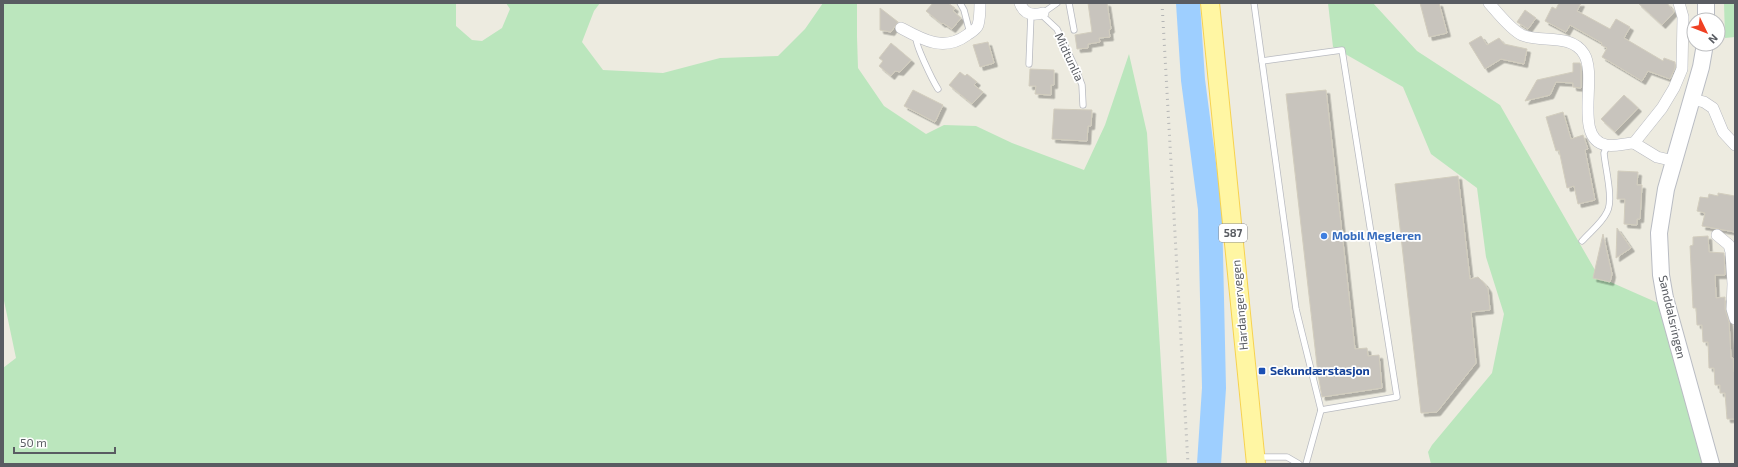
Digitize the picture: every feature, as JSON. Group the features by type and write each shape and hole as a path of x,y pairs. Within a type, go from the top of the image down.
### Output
{"main road":[{"name":"Hardangervegen","path":"1210,3 1255,460"},
{"name":"Sanddalsringen","path":"1704,52 1701,67 1666,189 1659,233 1661,275 1674,332 1711,464"}],"street":[{"path":"901,28 933,43 942,45 952,43 970,33 978,25 980,3"},
{"path":"1020,3 1022,9 1031,14 1043,13"},
{"path":"1489,3 1521,35 1567,42 1577,46 1584,54 1588,64 1589,92 1587,117 1591,134 1597,142 1607,146 1634,143 1657,157 1674,161"},
{"path":"1634,143 1646,125 1662,108 1674,88 1682,68 1683,17 1679,3"},
{"path":"1692,99 1704,102 1713,108 1723,132 1735,144"},
{"path":"1718,235 1729,245 1734,284 1732,309 1735,320"}],"lane":[{"path":"960,3 967,18 970,33"},
{"path":"1043,13 1057,3"},
{"path":"1069,3 1074,30"},
{"path":"1254,3 1296,309 1321,410 1306,464"},
{"name":"Midtunlia","path":"1043,13 1044,17 1057,29 1075,67 1082,85 1083,105"},
{"path":"1029,64 1031,14"},
{"path":"916,36 916,44 922,52 926,68 938,89"},
{"path":"1262,61 1342,50 1398,397 1321,410"},
{"path":"1582,241 1604,217 1609,208 1610,199 1604,153 1607,146"},
{"path":"1255,460 1287,457 1299,464"}],"green space":[{"path":"3,3 456,3 456,26 472,40 482,41 502,28 510,9 506,3 600,3 594,11 582,42 603,70 663,73 720,58 778,56 805,29 823,3 857,3 858,68 884,106 926,134 944,125 976,126 1012,143 1084,170 1105,125 1129,54 1147,133 1167,464 3,464 3,368 16,358 3,296"},
{"path":"1328,3 1373,3 1417,51 1500,105 1599,277 1658,303 1713,464 1431,464 1428,452 1432,445 1492,373 1504,314 1486,257 1477,188 1431,154 1403,87 1333,47"},
{"path":"1724,3 1735,3 1735,37 1726,38 1726,12 1724,12"}],"building":[{"path":"933,3 948,3 955,8 953,11 961,18 952,29 943,23 942,24 926,11"},
{"path":"1088,3 1107,3 1111,29 1109,30 1110,37 1099,38 1100,42 1088,44 1088,48 1077,49 1075,35 1092,32"},
{"path":"1420,3 1439,3 1447,33 1429,37"},
{"path":"1559,3 1581,3 1577,11 1610,29 1616,19 1630,27 1624,38 1663,61 1664,58 1675,62 1675,68 1670,79 1648,71 1642,81 1602,57 1607,48 1601,45 1602,43 1570,25 1566,32 1545,21 1552,7 1556,9"},
{"path":"1638,3 1667,3 1674,12 1662,25"},
{"path":"880,8 898,22 891,32 880,30"},
{"path":"1525,10 1536,18 1528,29 1517,22"},
{"path":"1481,36 1487,45 1499,38 1504,44 1527,49 1524,64 1501,59 1485,69 1469,43"},
{"path":"988,42 994,63 980,67 973,45"},
{"path":"891,43 911,60 900,72 895,71 891,76 879,66 883,61 879,58"},
{"path":"1573,63 1580,63 1581,66 1581,88 1573,87 1573,83 1556,82 1550,95 1525,101 1537,80 1573,72"},
{"path":"1030,69 1054,70 1054,85 1051,85 1051,95 1035,94 1036,86 1029,86"},
{"path":"960,72 965,76 967,74 977,82 974,85 983,92 972,104 949,85"},
{"path":"913,90 943,105 935,122 904,106"},
{"path":"1326,90 1355,349 1367,348 1368,356 1379,355 1382,388 1322,397 1318,374 1286,94"},
{"path":"1624,95 1638,108 1615,132 1601,119"},
{"path":"1054,109 1092,110 1091,126 1088,126 1087,141 1052,139"},
{"path":"1563,112 1571,139 1583,135 1588,149 1585,150 1595,200 1578,204 1574,186 1567,188 1559,150 1556,151 1546,117"},
{"path":"1618,171 1638,172 1637,185 1642,185 1640,219 1637,219 1637,225 1624,224 1625,199 1617,199"},
{"path":"1458,176 1470,279 1478,277 1488,289 1490,310 1471,312 1476,363 1437,412 1421,413 1395,184"},
{"path":"1718,193 1735,196 1735,232 1702,226 1705,213 1697,211 1700,197 1708,198 1709,194 1718,196"},
{"path":"1617,228 1631,248 1616,258"},
{"path":"1603,234 1612,274 1610,282 1593,278"},
{"path":"1708,236 1709,252 1724,253 1725,275 1715,275 1716,298 1725,297 1725,309 1729,322 1731,358 1733,358 1735,372 1735,419 1727,419 1725,393 1720,393 1720,385 1715,385 1714,368 1709,368 1708,342 1703,342 1702,325 1697,325 1696,308 1693,308 1690,246 1693,245 1693,237"}],"waterway":[{"path":"1188,3 1193,80 1210,209 1214,388 1209,464"}],"railway":[{"path":"1162,3 1188,464"}],"place":[{"name":"Mobil Megleren","path":"1324,236"},
{"name":"Sekundærstasjon","path":"1262,371"}]}
